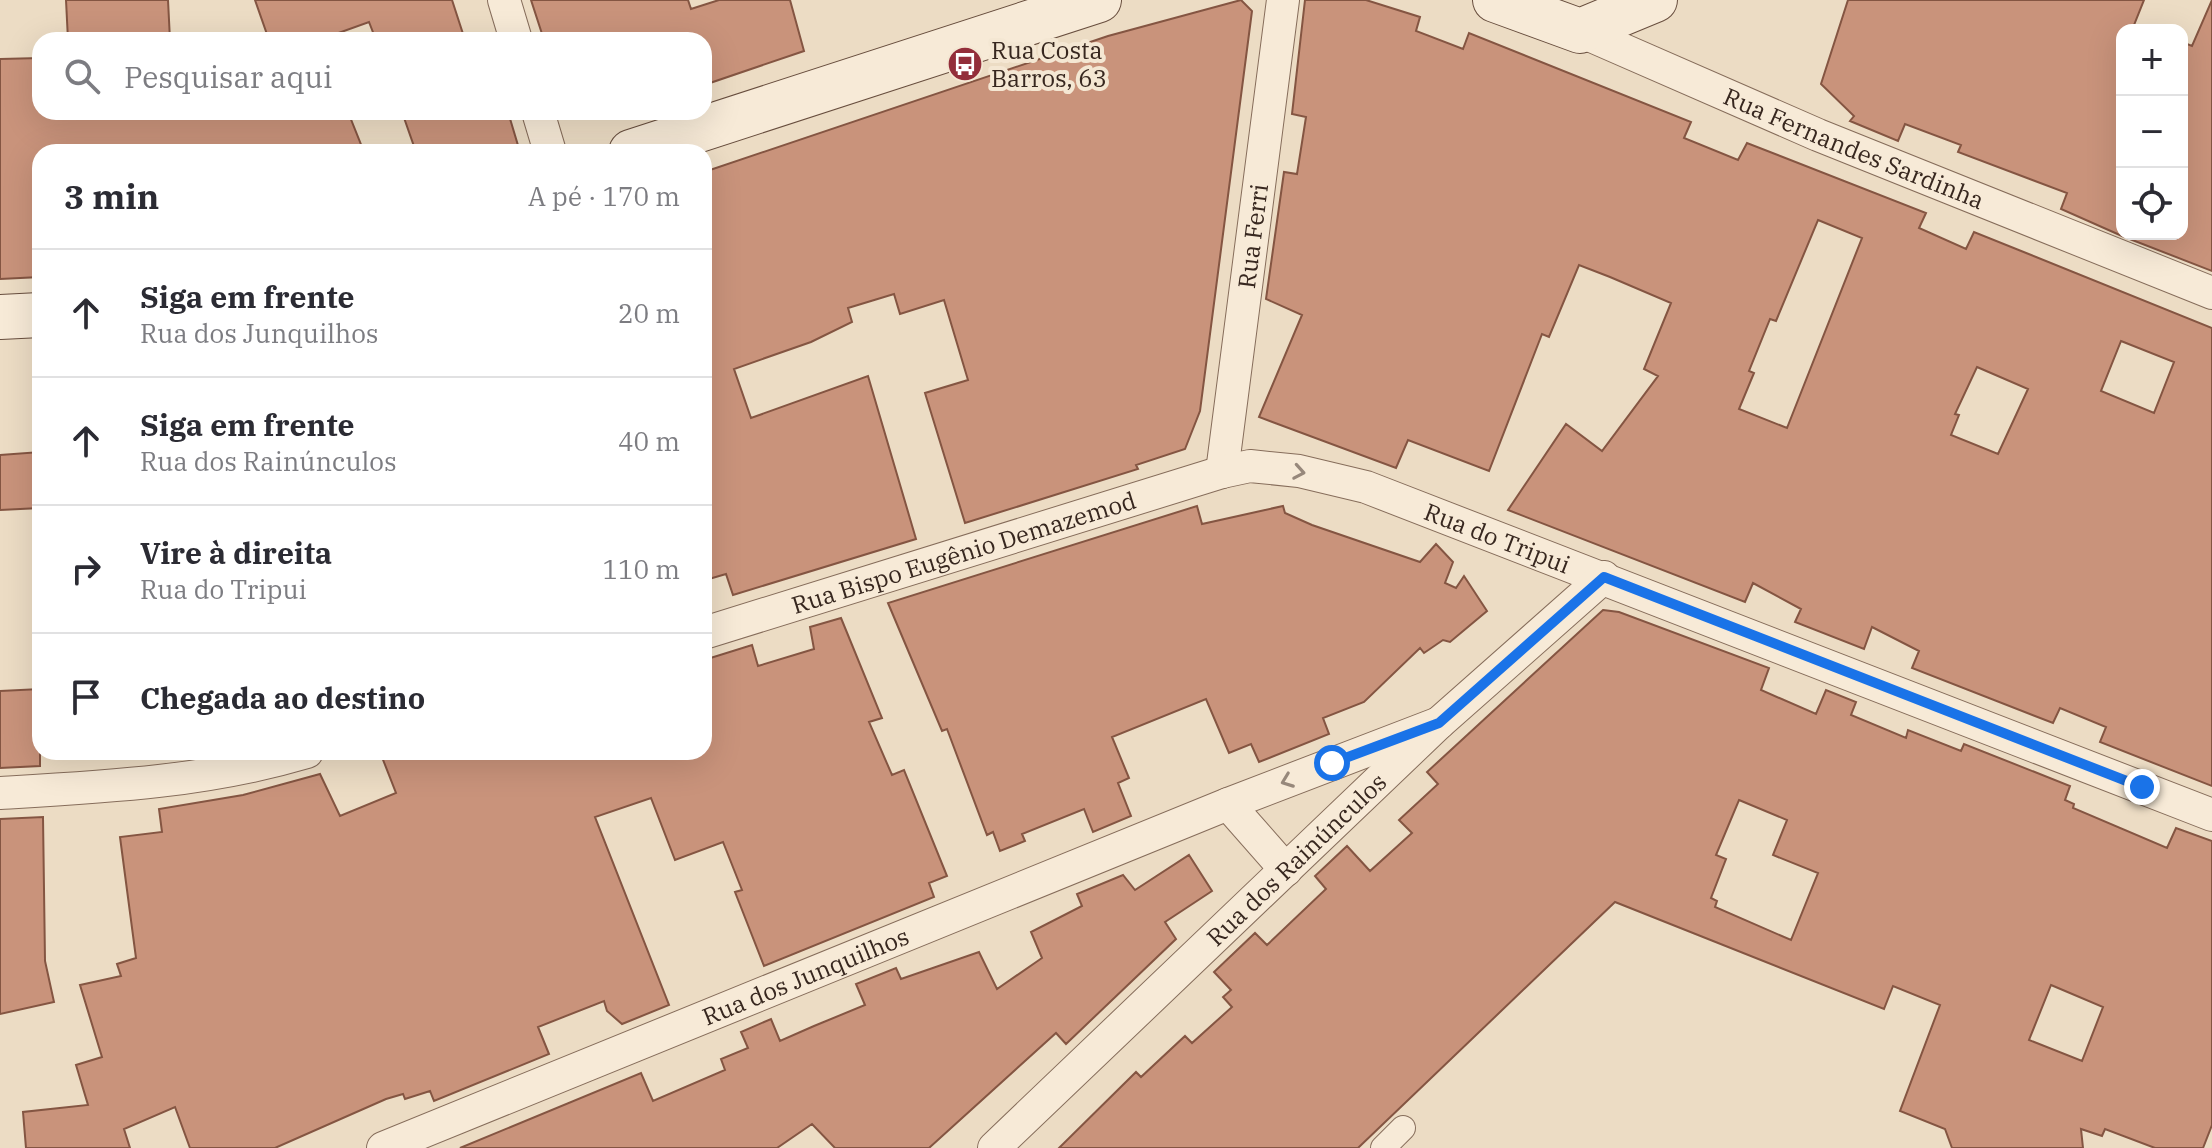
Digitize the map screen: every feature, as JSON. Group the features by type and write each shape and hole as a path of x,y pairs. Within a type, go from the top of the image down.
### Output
{"main road":[{"path":"656,144 1099,0"},
{"name":"Rua Fernandes Sardinha","path":"1495,0 1580,31"},
{"path":"1580,31 1655,0"},
{"path":"0,317 32,315"}],"street":[{"path":"504,0 514,32"},
{"name":"Rua Ferri","path":"1222,472 1283,0"},
{"name":"Rua Fernandes Sardinha","path":"1580,31 1818,135 2212,293"},
{"path":"540,120 548,144"},
{"name":"Rua do Tripui","path":"1222,472 1250,466 1299,471 1366,487 2212,815"},
{"name":"Rua Bispo Eugênio Demazemod","path":"712,631 1222,472"},
{"name":"Rua dos Rainúnculos","path":"994,1148 1439,723 1604,577"},
{"name":"Rua dos Junquilhos","path":"383,1148 1228,804 1439,723"},
{"path":"0,793 170,783 276,760"},
{"path":"1228,804 1286,870"},
{"path":"1383,1148 1403,1128"}],"building":[{"path":"66,0 168,0 170,32 68,32"},
{"path":"255,0 452,0 462,32 373,32 369,22 341,32 266,32"},
{"path":"531,0 688,0 691,9 719,0 790,0 804,51 712,82 712,32 541,32"},
{"path":"1241,0 1252,11 1200,411 1185,449 1136,465 1138,469 965,523 925,393 968,380 944,300 900,314 894,294 848,308 852,322 811,342 734,369 751,418 868,376 916,539 733,595 726,574 712,578 712,169 1108,36"},
{"path":"1305,0 1366,0 1420,17 1416,31 1463,49 1469,33 1691,122 1684,138 1738,160 1747,143 1926,213 1919,228 1966,249 1974,232 2212,328 2212,786 2100,742 2106,727 2060,708 2053,723 1912,668 1919,651 1872,627 1864,649 1795,622 1801,609 1753,583 1745,602 1508,510 1566,424 1602,451 1658,376 1644,369 1671,303 1610,277 1579,265 1549,337 1542,334 1489,471 1408,440 1396,468 1259,417 1302,315 1266,299 1284,172 1297,174 1306,117 1292,114","holes":["1818,220 1862,238 1787,428 1739,409 1754,373 1749,371 1770,319 1776,321","2121,341 2174,362 2154,413 2101,391","1977,367 2028,389 1998,454 1951,435 1959,415 1955,414"]},
{"path":"1848,0 2144,0 2134,24 2116,24 2116,233 2061,209 2067,193 1958,152 1961,145 1905,124 1898,141 1850,121 1854,116 1821,84"},
{"path":"2212,0 2212,271 2132,240 2188,240 2188,44 2192,46"},
{"path":"32,58 32,120 351,120 361,144 32,144 32,277 0,279 0,59"},
{"path":"405,120 510,120 518,144 413,144"},
{"path":"32,453 32,508 0,510 0,455"},
{"path":"1197,506 1202,524 1283,506 1285,513 1312,525 1420,562 1436,544 1453,562 1445,583 1456,588 1464,576 1487,611 1450,642 1443,640 1424,653 1420,648 1364,702 1323,718 1329,734 1259,762 1251,744 1229,753 1206,699 1112,737 1129,778 1118,783 1131,816 1093,832 1084,809 1022,834 1025,841 1000,851 993,832 987,835 947,729 942,731 888,603"},
{"path":"1603,610 1619,612 1769,668 1761,690 1816,714 1826,690 1856,702 1851,715 1906,738 1908,730 1961,751 1964,744 2070,786 2065,800 2074,804 2073,808 2167,848 2176,828 2212,841 2212,1125 2203,1148 2155,1148 2105,1129 2102,1136 2081,1129 2083,1148 1952,1148 1945,1129 1900,1111 1940,1005 1893,986 1884,1009 1615,902 1358,1148 1059,1148 1136,1072 1141,1077 1185,1036 1192,1043 1232,1007 1223,997 1231,990 1214,972 1255,933 1267,945 1326,889 1315,876 1347,846 1370,871 1412,833 1399,820 1438,784 1427,772","holes":["1739,800 1787,820 1773,855 1818,873 1791,940 1715,907 1717,901 1711,898 1726,859 1716,855","2051,985 2103,1007 2082,1061 2029,1040"]},
{"path":"841,618 882,718 869,722 892,775 904,770 947,876 929,883 934,897 764,966 735,892 742,890 723,842 675,860 651,798 595,817 669,1005 622,1024 607,1011 604,1001 538,1027 549,1054 434,1101 430,1091 405,1099 403,1094 386,1099 275,1148 190,1148 175,1107 124,1129 130,1148 26,1148 23,1112 88,1105 76,1065 102,1057 80,985 121,976 117,964 136,958 120,837 162,832 159,809 243,795 320,774 340,816 396,793 383,760 712,760 712,658 752,645 758,666 814,649 810,627"},
{"path":"32,689 32,760 40,760 40,766 0,768 0,691"},
{"path":"43,817 45,961 54,1002 0,1014 0,819"},
{"path":"1189,855 1212,891 1165,922 1176,939 1066,1044 1056,1033 929,1148 835,1148 812,1124 777,1148 460,1148 641,1073 653,1101 725,1070 721,1059 748,1048 741,1032 771,1019 780,1041 865,1005 856,984 896,968 901,979 979,952 997,989 1042,958 1031,932 1082,906 1077,894 1123,875 1135,890"}],"place":[{"name":"Rua Costa Barros, 63","path":"965,64"}],"route":[{"path":"1332,763 1439,723 1604,577 2142,787"}]}
